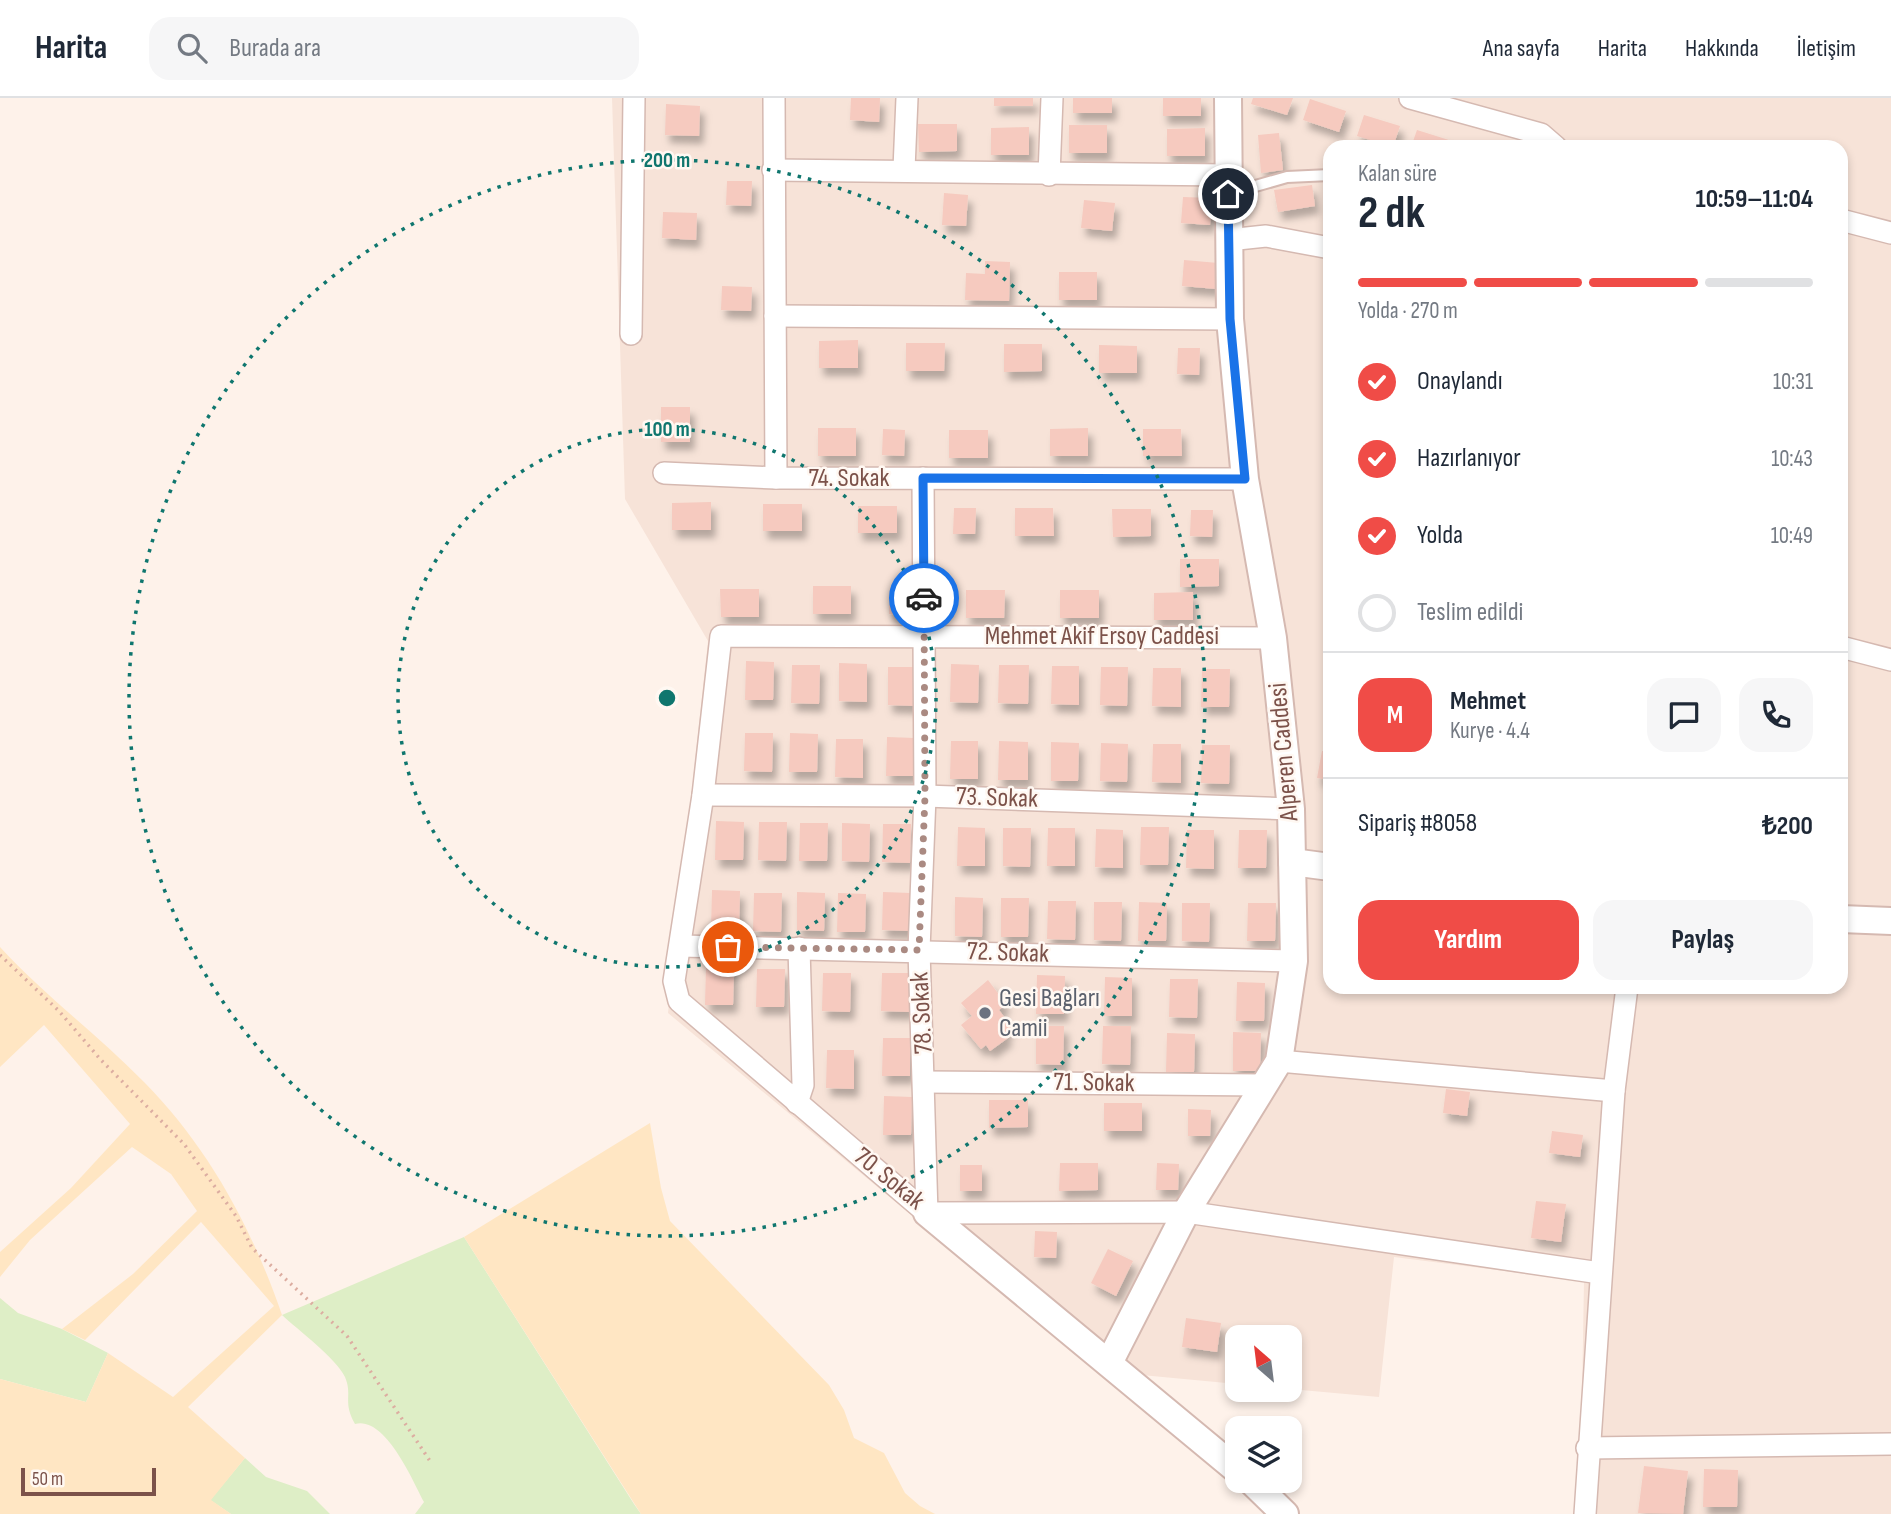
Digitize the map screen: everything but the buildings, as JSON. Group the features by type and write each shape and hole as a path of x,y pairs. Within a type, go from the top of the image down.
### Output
{"street":[{"path":"631,334 634,98"},
{"path":"774,98 776,478"},
{"path":"904,169 907,98"},
{"path":"1049,175 1052,98"},
{"name":"Alperen Caddesi","path":"1109,1363 1186,1212 1279,1061 1294,961 1291,809 1273,638 1245,479 1230,319 1228,98"},
{"path":"1410,98 1541,134 1548,140"},
{"path":"773,170 904,169 1228,185"},
{"path":"1848,222 1891,233"},
{"path":"1228,240 1266,236 1323,247"},
{"path":"775,316 1230,319"},
{"name":"74. Sokak","path":"664,473 776,478 1245,479"},
{"name":"78. Sokak","path":"923,478 925,796 919,950 927,1213"},
{"name":"Mehmet Akif Ersoy Caddesi","path":"702,795 721,636 1273,638"},
{"path":"1848,649 1891,660"},
{"path":"681,946 702,795"},
{"name":"73. Sokak","path":"702,795 925,796 1291,809"},
{"path":"1293,862 1323,866"},
{"path":"1848,919 1891,921"},
{"name":"72. Sokak","path":"681,946 1294,961"},
{"name":"70. Sokak","path":"681,946 674,988 684,1007 927,1213 1186,1212 1600,1273"},
{"path":"797,1102 803,1085 799,948"},
{"path":"1585,1514 1587,1448 1614,1091 1626,994"},
{"path":"1279,1061 1614,1091"},
{"name":"71. Sokak","path":"925,1082 1262,1085"},
{"path":"927,1213 1225,1460"},
{"path":"1587,1448 1891,1443 1891,1450"},
{"path":"1263,1493 1285,1514"}],"lane":[{"path":"1228,185 1323,175"}],"path":[{"path":"0,955 59,1011 101,1060 184,1144 236,1216 252,1248 347,1336 430,1461"}],"shaded area":[{"path":"612,98 1891,98 1891,1514 1580,1514 1584,1281 1394,1257 1379,1397 1302,1390 1302,1325 1225,1325 1225,1383 1099,1371 668,1013 708,641 625,499"}],"green space":[{"path":"464,1237 641,1514 415,1514 424,1502 396,1451 377,1430 366,1424 355,1424 349,1410 347,1384 340,1369 282,1315"},
{"path":"0,1298 18,1313 62,1329 108,1353 86,1402 0,1379"},
{"path":"245,1458 266,1477 307,1491 330,1514 231,1514 210,1500"}],"sand":[{"path":"0,947 144,1082 167,1107 208,1162 257,1251 282,1315 188,1407 245,1458 211,1500 231,1514 0,1514 0,1379 86,1402 108,1353 173,1397 274,1306 201,1222 85,1340 62,1329 133,1274 197,1211 171,1174 132,1147 30,1240 0,1277 0,1252 71,1188 130,1124 44,1025 0,1067"},
{"path":"650,1123 661,1188 670,1221 829,1385 844,1410 854,1438 884,1453 905,1493 935,1514 641,1514 464,1237"}],"way so far":[{"path":"728,947 919,950 925,796 924,598"}],"place":[{"name":"Gesi Bağları Camii","path":"985,1013"}],"route":[{"path":"924,598 923,478 1245,479 1230,319 1228,194"}]}
